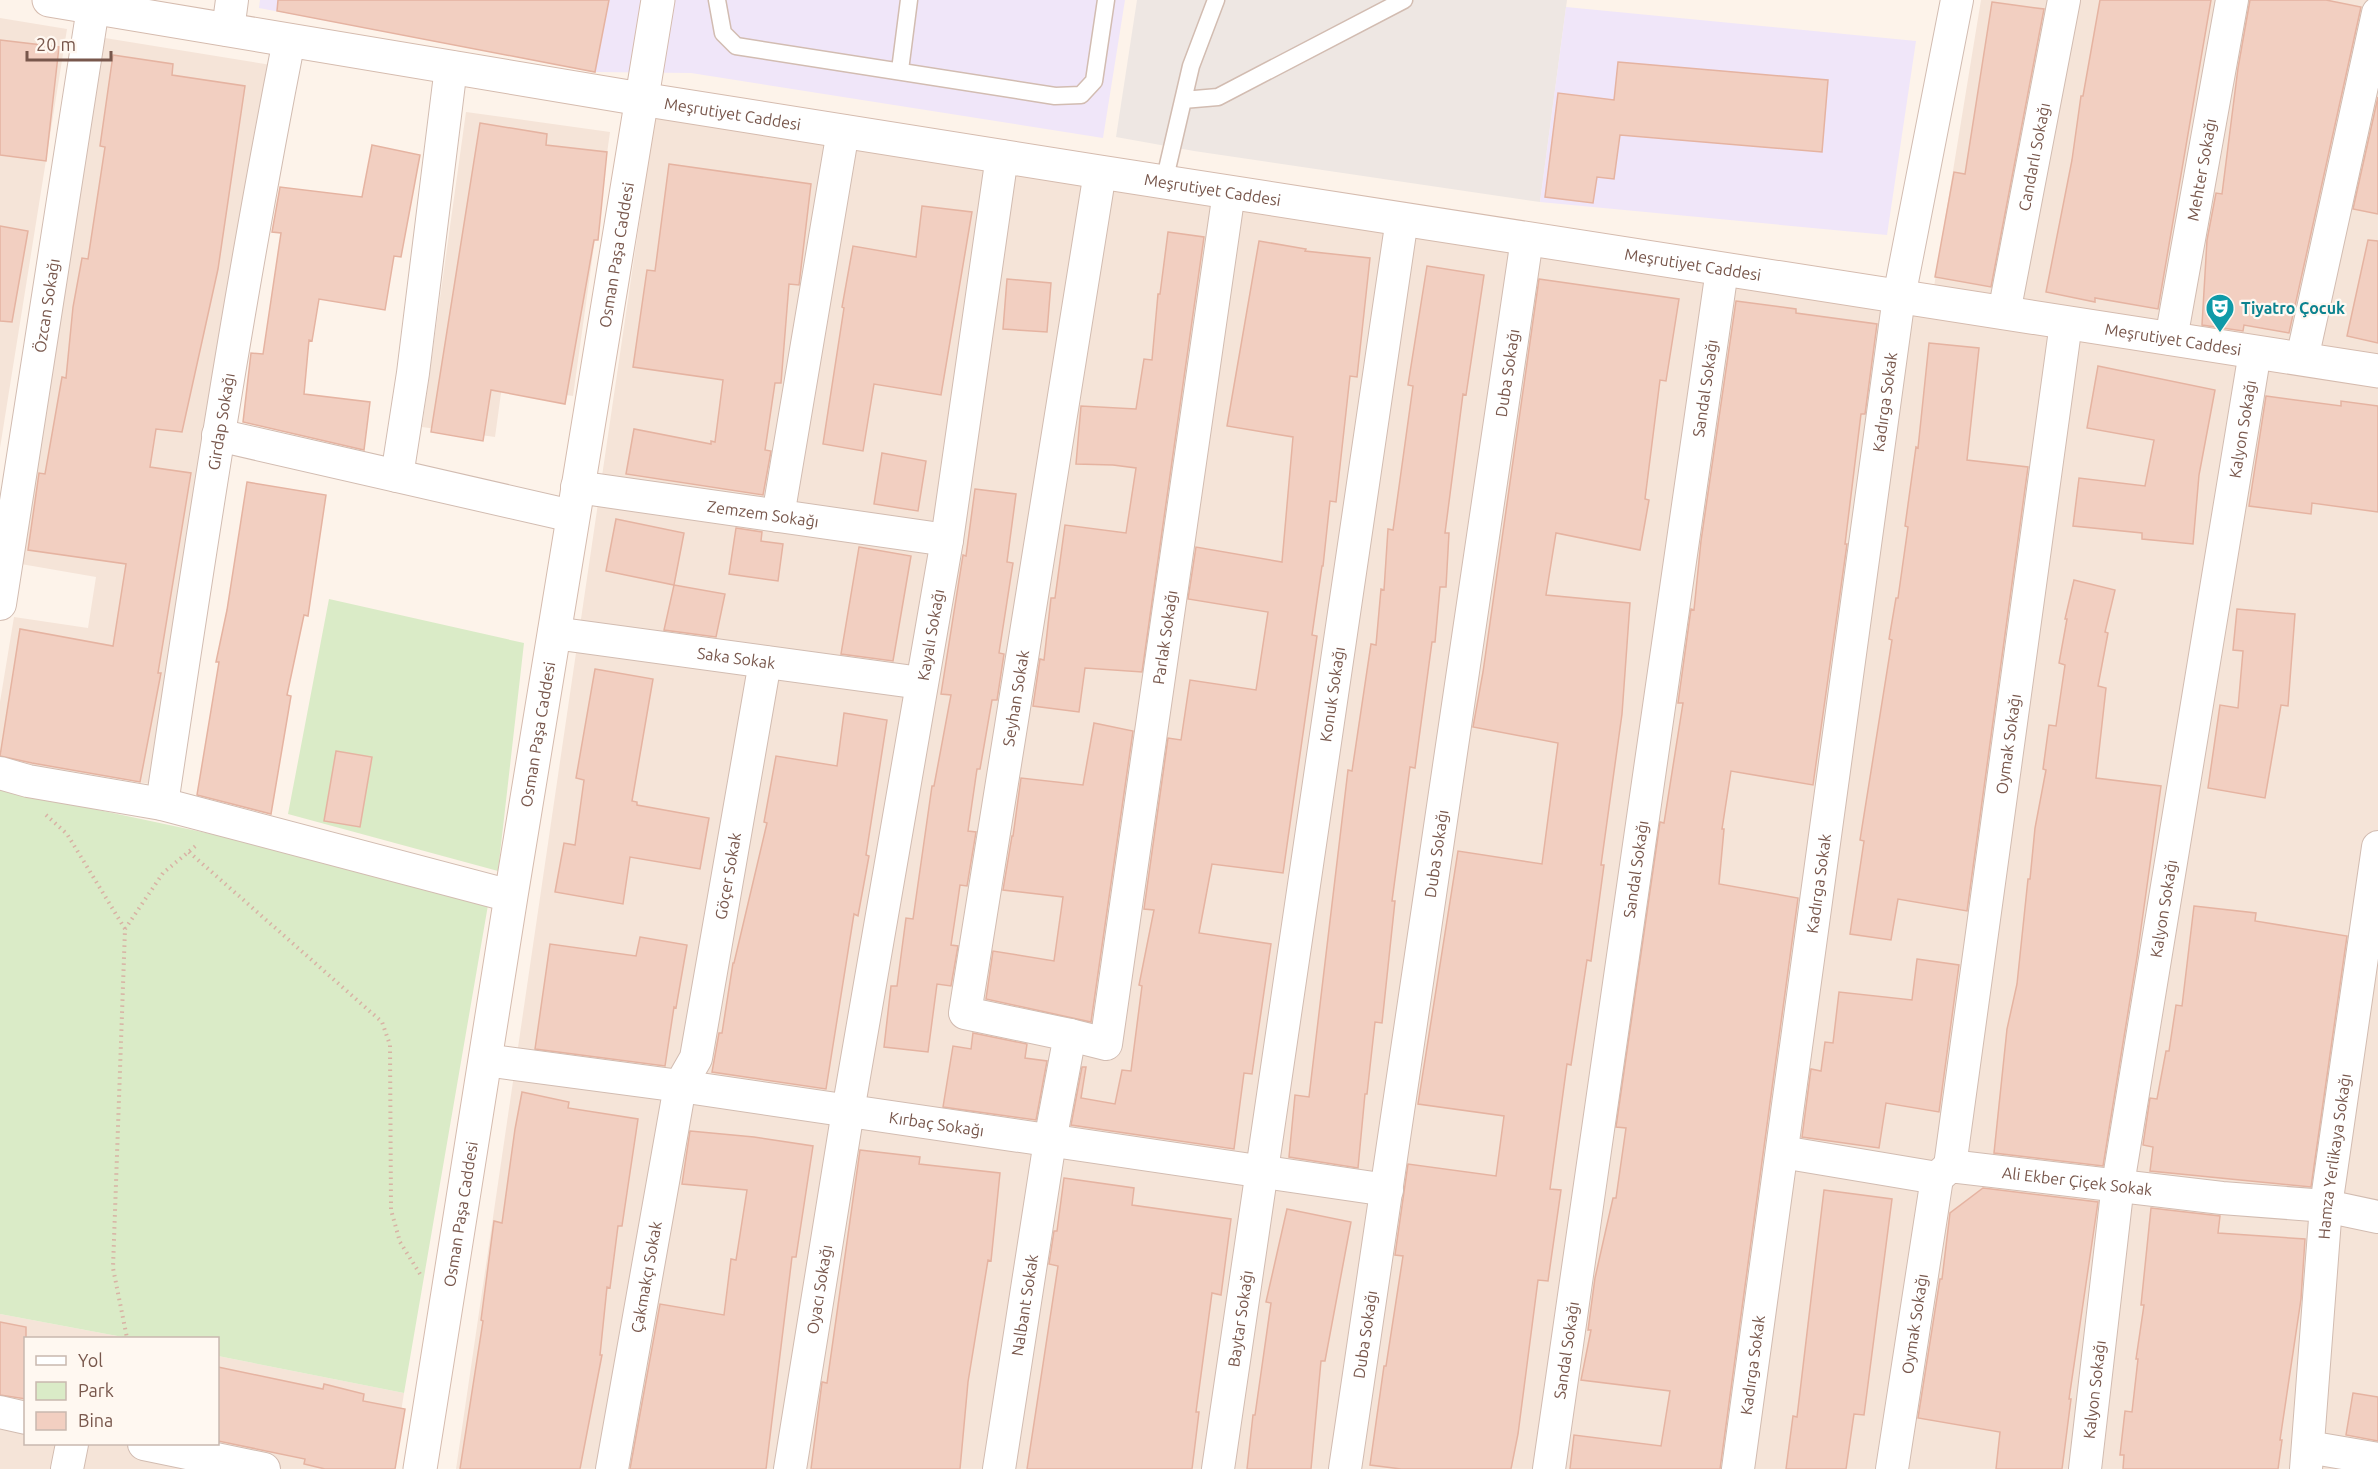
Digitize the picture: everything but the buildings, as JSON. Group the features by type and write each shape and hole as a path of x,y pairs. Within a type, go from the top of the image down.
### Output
{"main road":[{"name":"Meşrutiyet Caddesi","path":"49,0 93,8 230,15 289,40 641,99 2004,314 2378,370"},
{"name":"Osman Paşa Caddesi","path":"420,1469 511,896 658,0"}],"street":[{"name":"Kadırga Sokak","path":"1738,1469 1899,297 1957,0"},
{"name":"Candarlı Sokağı","path":"2004,314 2064,0"},
{"name":"Mehter Sokağı","path":"2171,339 2232,0"},
{"name":"Özcan Sokağı","path":"0,604 93,8"},
{"path":"2302,359 2378,13"},
{"name":"Girdap Sokağı","path":"162,804 218,435 289,40"},
{"path":"397,476 413,373 451,67"},
{"path":"778,516 843,131"},
{"name":"Kayalı Sokağı","path":"848,1111 947,540 1002,156"},
{"name":"Seyhan Sokak","path":"1070,1035 965,1013 1100,172"},
{"name":"Parlak Sokağı","path":"1070,1035 1106,1044 1229,192"},
{"name":"Konuk Sokağı","path":"1262,1170 1402,219"},
{"name":"Duba Sokağı","path":"1345,1469 1527,239"},
{"name":"Sandal Sokağı","path":"1549,1469 1722,270"},
{"name":"Oymak Sokağı","path":"1892,1469 1944,1172 2066,323"},
{"name":"Kalyon Sokağı","path":"2085,1469 2118,1184 2255,352"},
{"name":"Zemzem Sokağı","path":"218,435 397,476 575,501 778,516 947,540"},
{"name":"Saka Sokak","path":"554,633 921,683"},
{"name":"Göçer Sokak","path":"680,1086 696,1058 765,662"},
{"path":"8,776 162,804 511,896"},
{"name":"Hamza Yerlikaya Sokağı","path":"2307,1458 2326,1206 2378,847"},
{"path":"1050,1141 1070,1035"},
{"name":"Kırbaç Sokağı","path":"485,1060 680,1086 1387,1190"},
{"name":"Çakmakçı Sokak","path":"612,1469 680,1086"},
{"name":"Oyacı Sokağı","path":"790,1469 848,1111"},
{"name":"Nalbant Sokak","path":"999,1469 1050,1141"},
{"name":"Ali Ekber Çiçek Sokak","path":"1782,1152 1944,1172 2118,1184 2222,1198 2326,1206 2378,1217"},
{"name":"Baytar Sokağı","path":"1218,1469 1262,1170"},
{"path":"0,1412 24,1418"},
{"path":"67,1469 72,1445"},
{"path":"150,1445 210,1464 264,1469"},
{"path":"2307,1458 2378,1459"}],"lane":[{"path":"717,0 723,33 736,46 1055,96 1081,95 1094,81 1106,0"},
{"path":"900,70 909,0"},
{"path":"1164,182 1191,66 1216,0"},
{"path":"1183,100 1218,97 1404,0"}],"path":[{"path":"8,776 27,800 67,834 125,929"},
{"path":"127,1337 113,1269 125,929 163,873 199,844 219,819"},
{"path":"189,852 382,1022 390,1045 391,1210 400,1242 416,1270 447,1299"}],"shaded area":[{"path":"260,0 1125,0 1103,138 691,73 595,72 259,8"},
{"path":"1137,0 1567,0 1540,202 1194,151 1116,137"},
{"path":"1981,0 2378,0 2378,1469 456,1469 656,109 1931,305"},
{"path":"1566,7 1916,41 1887,235 1540,202"},
{"path":"0,18 67,29 0,448"},
{"path":"105,38 271,65 156,785 0,760 0,702 14,617 88,628 96,577 21,564"},
{"path":"466,112 610,132 573,396 502,386 495,437 422,427"},
{"path":"0,1314 123,1337 24,1337 24,1445 219,1445 219,1356 404,1393 392,1469 0,1469"}],"green space":[{"path":"329,599 524,643 498,871 288,814"},
{"path":"0,789 263,845 488,905 404,1393 219,1356 219,1337 123,1337 0,1314"}],"place":[{"name":"Tiyatro Çocuk","path":"2220,334"}]}
